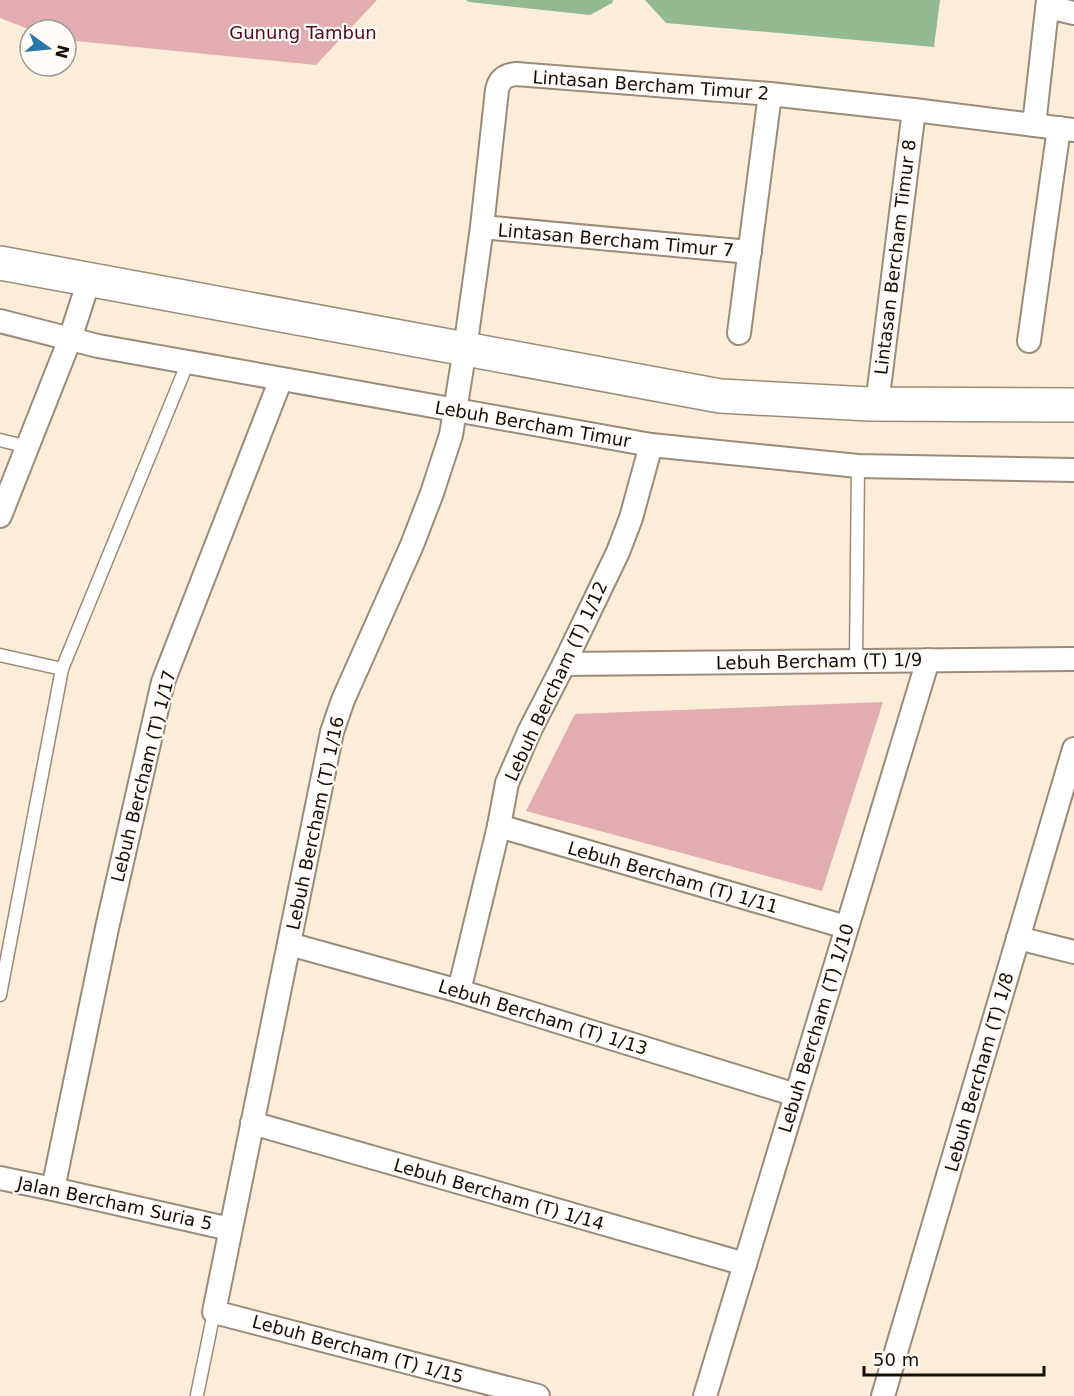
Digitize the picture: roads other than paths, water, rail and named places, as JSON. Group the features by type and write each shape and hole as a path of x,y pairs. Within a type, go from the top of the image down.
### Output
{"street":[{"path":"1034,125 1048,4 1074,13"},
{"name":"Lintasan Bercham Timur 2","path":"465,350 482,227 497,90 503,78 509,75 770,94 1066,129"},
{"path":"739,333 770,94"},
{"name":"Lintasan Bercham Timur 8","path":"877,404 914,110"},
{"path":"1029,341 1066,129"},
{"name":"Lintasan Bercham Timur 7","path":"482,227 750,252"},
{"path":"0,263 720,396 877,404 1074,405"},
{"path":"0,516 70,339 89,280"},
{"name":"Lebuh Bercham Timur","path":"0,321 98,346 651,445 858,466 1074,470"},
{"name":"Lebuh Bercham (T) 1/16","path":"214,1312 332,732 343,700 412,545 432,493 451,435 465,350"},
{"name":"Lebuh Bercham (T) 1/17","path":"53,1188 107,928 163,682 281,379"},
{"name":"Lebuh Bercham (T) 1/12","path":"459,991 499,826 507,783 516,759 618,552 631,518 651,445"},
{"name":"Lebuh Bercham (T) 1/9","path":"564,664 1074,659"},
{"name":"Lebuh Bercham (T) 1/10","path":"705,1396 927,660"},
{"name":"Lebuh Bercham (T) 1/8","path":"883,1396 1074,749"},
{"name":"Lebuh Bercham (T) 1/11","path":"499,826 846,927"},
{"path":"1018,938 1074,952"},
{"name":"Lebuh Bercham (T) 1/13","path":"289,944 459,991 796,1095"},
{"name":"Lebuh Bercham (T) 1/14","path":"252,1123 745,1264"},
{"name":"Jalan Bercham Suria 5","path":"0,1178 230,1229"},
{"name":"Lebuh Bercham (T) 1/15","path":"214,1312 538,1396"}],"lane":[{"path":"0,995 62,669 188,362"},
{"path":"0,440 28,447"},
{"path":"856,661 858,466"},
{"path":"0,655 62,669"},
{"path":"196,1395 214,1312"}],"park label":[{"name":"Gunung Tambun","path":"303,32"}]}
